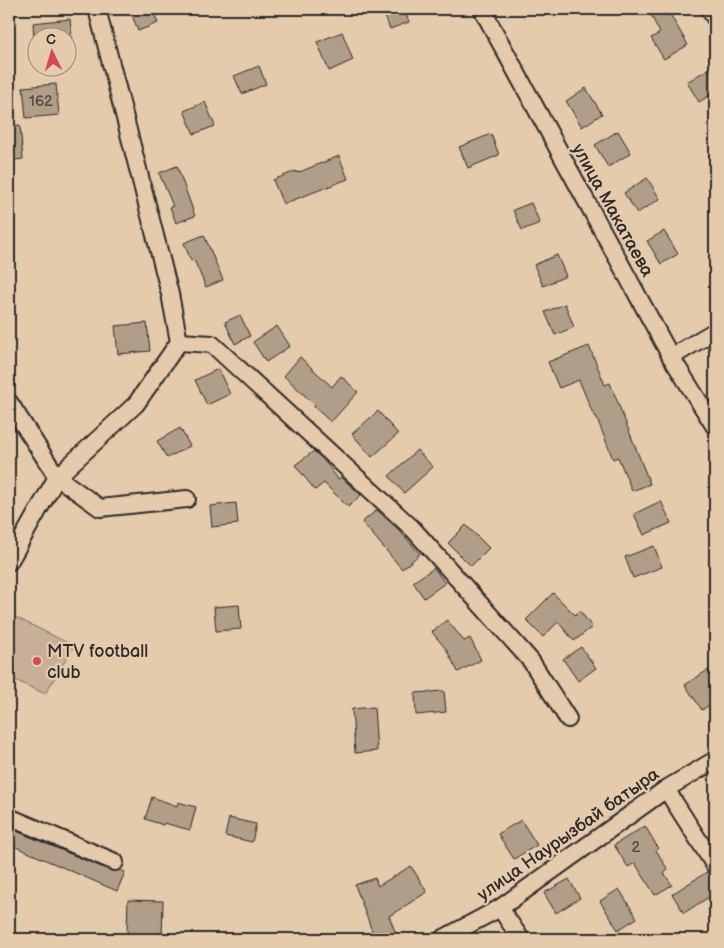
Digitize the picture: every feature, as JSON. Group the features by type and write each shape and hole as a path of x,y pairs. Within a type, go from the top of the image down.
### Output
{"street":[{"path":"9,562 57,477 136,404 179,342 170,294 97,9"},
{"name":"улица Макатаева","path":"482,9 671,357 715,427"},
{"path":"709,9 715,18"},
{"path":"671,357 715,331"},
{"path":"179,342 212,344 413,529 531,661 568,719"},
{"path":"9,402 57,477 100,508 187,499"},
{"name":"улица Наурызбай батыра","path":"442,939 500,908 666,789 715,760"},
{"path":"666,789 715,866"},
{"path":"9,816 115,862"},
{"path":"500,908 521,939"}],"shaded area":[{"name":"MTV football club","path":"9,614 74,646 45,694 9,677"}],"building":[{"path":"139,9 152,9 158,23 138,31 131,12"},
{"path":"382,9 404,9 409,22 390,29"},
{"path":"648,9 667,9 688,45 664,59 651,38 660,33"},
{"path":"70,19 71,28 33,28 33,23"},
{"path":"342,32 353,60 329,71 317,42"},
{"path":"259,66 266,84 242,94 234,76"},
{"path":"710,68 715,76 715,92 699,102 687,82"},
{"path":"56,84 59,115 26,118 23,87"},
{"path":"586,88 602,114 582,127 566,101"},
{"path":"205,102 215,126 194,134 184,111"},
{"path":"20,125 23,159 9,161 9,126"},
{"path":"618,131 631,153 608,167 595,145"},
{"path":"491,134 499,155 468,168 459,147"},
{"path":"339,156 348,179 283,204 273,180 296,171 297,173"},
{"path":"177,166 195,216 176,223 170,207 173,206 159,173"},
{"path":"647,178 660,199 637,213 624,193"},
{"path":"531,203 540,223 522,230 513,210"},
{"path":"664,231 678,254 661,264 647,241"},
{"path":"204,235 223,280 206,287 194,260 191,261 184,243"},
{"path":"557,255 566,276 543,286 534,265"},
{"path":"565,304 574,327 555,335 545,312"},
{"path":"240,315 250,336 235,344 225,322"},
{"path":"147,323 150,351 118,354 115,326"},
{"path":"277,326 290,346 266,362 253,342"},
{"path":"589,346 605,385 610,383 650,484 632,491 618,457 613,459 579,380 559,388 548,362"},
{"path":"300,357 332,387 341,376 358,392 331,422 284,376"},
{"path":"218,369 230,394 207,405 195,380"},
{"path":"378,411 398,434 372,457 352,434"},
{"path":"180,428 190,446 167,458 157,441"},
{"path":"417,450 433,467 404,493 389,476"},
{"path":"314,451 323,459 338,479 341,477 361,495 348,507 324,483 315,490 295,465"},
{"path":"661,501 671,523 644,535 634,514"},
{"path":"236,503 238,524 212,527 210,506"},
{"path":"377,510 399,530 420,554 402,569 362,522"},
{"path":"466,525 489,548 471,566 448,543"},
{"path":"654,546 662,567 633,578 625,557"},
{"path":"434,568 445,583 424,598 413,582"},
{"path":"553,593 575,615 580,611 592,627 574,641 558,622 543,637 526,620"},
{"path":"239,605 241,629 216,631 214,607"},
{"path":"447,620 464,641 470,638 481,660 458,672 446,649 432,632"},
{"path":"581,647 596,668 578,681 563,659"},
{"path":"708,670 715,681 715,701 702,710 685,685"},
{"path":"444,691 446,712 416,715 415,693"},
{"path":"374,707 377,751 355,753 352,709"},
{"path":"152,797 177,806 178,802 196,807 190,830 164,823 163,825 145,819"},
{"path":"229,818 256,824 252,842 225,836"},
{"path":"521,820 537,845 514,859 498,834"},
{"path":"645,826 658,848 656,850 668,870 664,873 672,885 655,895 635,863 628,867 614,845"},
{"path":"9,828 111,871 120,870 125,872 117,891 9,844"},
{"path":"411,866 427,892 389,916 396,934 375,939 355,885 375,878 378,886"},
{"path":"707,872 715,885 715,893 684,913 672,894"},
{"path":"569,879 580,898 556,913 544,893"},
{"path":"619,889 637,918 618,930 600,901"},
{"path":"128,900 163,901 162,939 137,939 138,934 127,933"}],"place":[{"name":"MTV football club","path":"37,661"}]}
